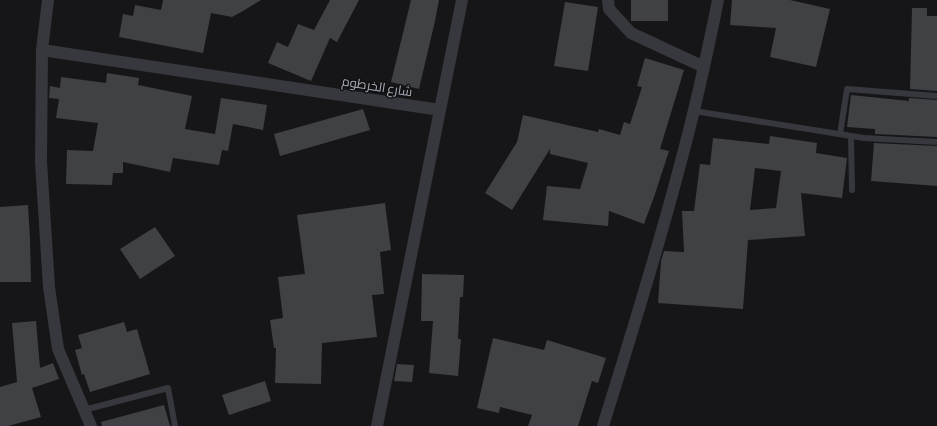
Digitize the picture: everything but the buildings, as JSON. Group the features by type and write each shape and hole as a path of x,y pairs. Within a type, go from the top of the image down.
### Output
{"street":[{"path":"48,0 42,50 41,162 49,287 58,349 91,426"},
{"path":"377,426 462,0"},
{"path":"608,0 609,9 631,33 704,67"},
{"path":"604,426 657,248 680,164 694,111 718,0"},
{"name":"شارع الخرطوم","path":"42,50 440,110"}],"lane":[{"path":"840,134 847,89 937,96"},
{"path":"694,111 851,136 937,142"},
{"path":"851,136 852,190"},
{"path":"84,410 168,388 175,426"}]}
